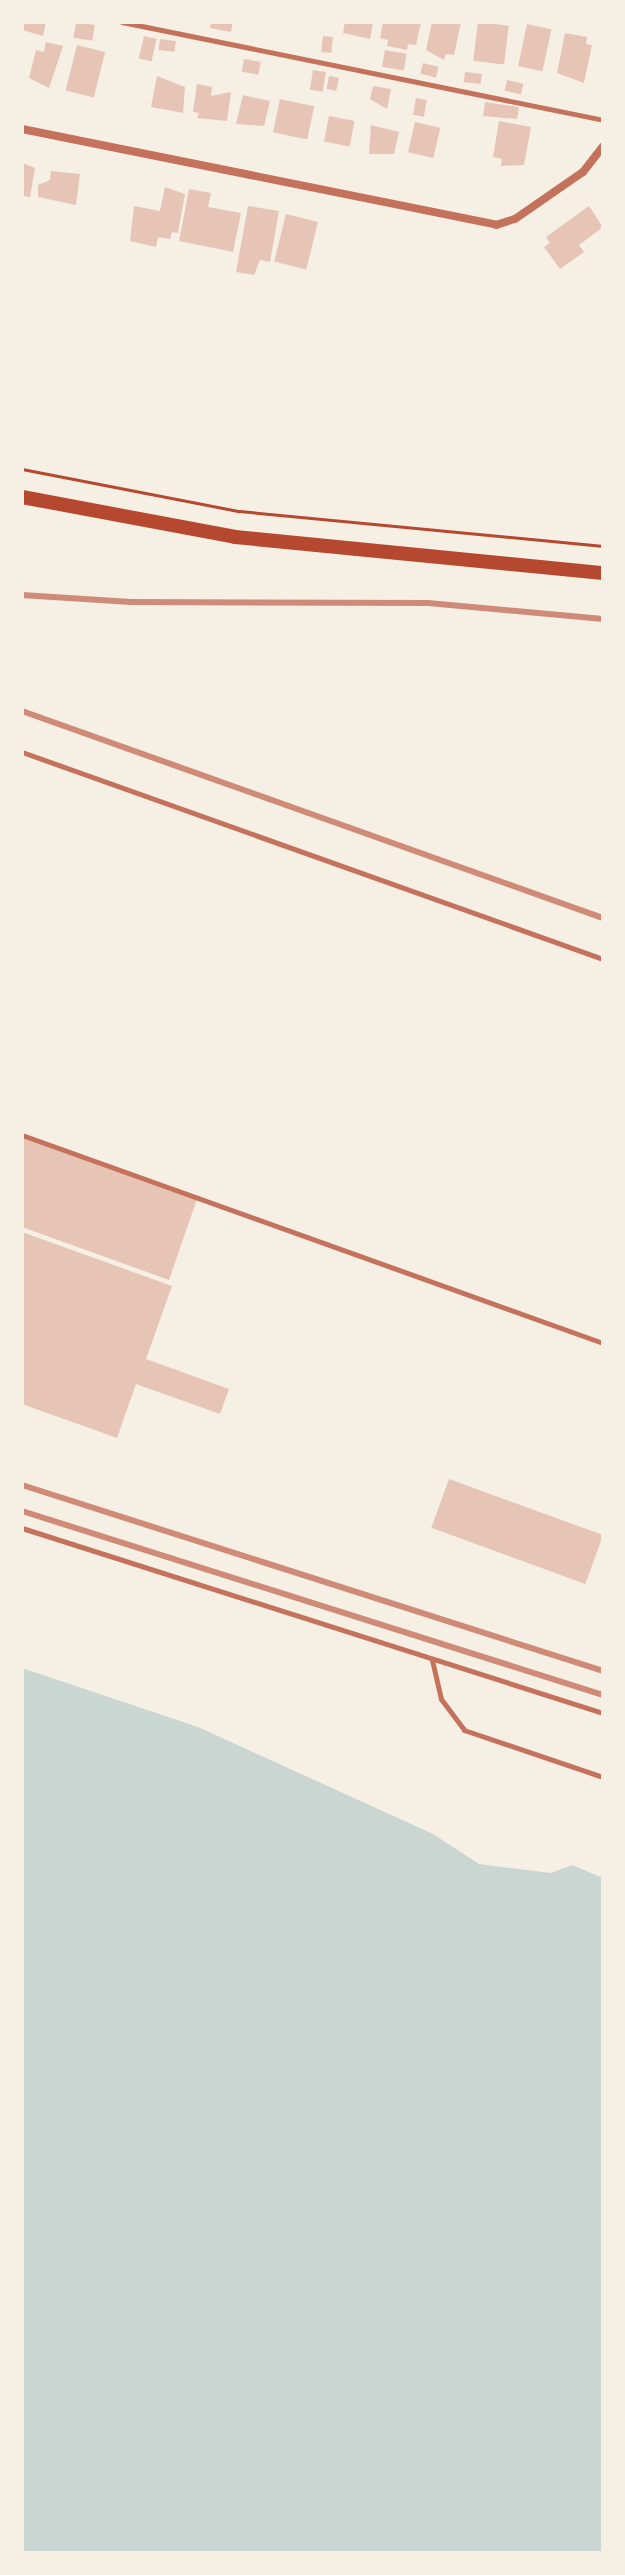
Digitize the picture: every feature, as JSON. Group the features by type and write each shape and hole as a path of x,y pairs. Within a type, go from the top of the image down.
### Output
{"main road":[{"path":"22,497 235,537 603,573"}],"street":[{"path":"22,129 496,225 515,219 583,172 603,146"}],"lane":[{"path":"122,22 603,120"},
{"path":"22,752 603,959"},
{"path":"22,1135 603,1343"},
{"path":"22,1528 603,1713"},
{"path":"432,1659 441,1699 464,1730 603,1777"}],"path":[{"path":"22,469 239,511 603,546"}],"shaded area":[{"path":"22,1668 198,1727 433,1834 479,1864 551,1873 572,1865 603,1878 603,2553 22,2553"}],"building":[{"path":"22,22 46,22 43,36 22,30"},
{"path":"76,22 95,25 92,41 73,38"},
{"path":"211,22 233,22 231,32 210,28"},
{"path":"345,22 373,22 370,39 343,33"},
{"path":"383,22 421,22 416,45 408,44 407,50 387,46 388,40 380,38"},
{"path":"432,22 461,22 454,55 446,54 444,60 426,50"},
{"path":"478,22 509,26 504,64 473,61"},
{"path":"527,24 551,29 543,71 518,66"},
{"path":"565,33 587,37 586,44 592,45 584,83 557,73"},
{"path":"144,36 157,39 151,61 139,58"},
{"path":"323,36 333,37 331,53 321,52"},
{"path":"160,39 176,41 175,52 159,50"},
{"path":"46,42 63,46 49,88 29,78 36,50 44,52"},
{"path":"77,45 105,52 94,98 66,91"},
{"path":"385,50 407,54 404,71 382,67"},
{"path":"244,59 261,62 258,75 242,72"},
{"path":"423,63 439,67 436,78 420,74"},
{"path":"313,70 326,72 323,92 310,90"},
{"path":"465,72 482,74 481,84 464,82"},
{"path":"157,76 185,87 183,113 151,107"},
{"path":"329,76 339,78 336,91 327,89"},
{"path":"507,80 524,84 521,95 505,91"},
{"path":"197,84 212,87 211,96 231,92 227,121 197,118 199,113 193,112"},
{"path":"373,86 391,89 387,109 370,99"},
{"path":"243,95 270,101 264,126 236,124"},
{"path":"416,98 427,100 424,117 413,115"},
{"path":"280,99 314,106 307,140 273,132"},
{"path":"485,102 519,107 517,119 483,116"},
{"path":"329,116 355,121 350,146 324,142"},
{"path":"499,121 531,127 524,165 501,166 502,159 493,157"},
{"path":"415,122 440,128 433,158 408,152"},
{"path":"371,125 399,132 394,154 369,154"},
{"path":"22,163 35,168 30,197 22,196"},
{"path":"51,171 80,174 76,205 38,197 38,185 50,180"},
{"path":"165,187 185,194 178,233 172,232 170,239 158,237 156,247 130,241 134,206 160,211"},
{"path":"189,189 211,193 208,207 241,213 233,252 179,241"},
{"path":"248,206 279,211 270,262 260,260 254,275 236,272"},
{"path":"589,206 603,227 579,245 584,252 560,269 544,247 550,243 546,237"},
{"path":"286,214 318,222 306,270 274,262"},
{"path":"22,1137 197,1199 169,1280 22,1227"},
{"path":"22,1232 172,1286 146,1359 229,1389 220,1414 136,1384 117,1438 22,1404"},
{"path":"449,1479 603,1535 585,1584 431,1528"}],"railway":[{"path":"22,595 131,602 428,603 603,619"},
{"path":"22,711 603,918"},
{"path":"22,1485 603,1671"},
{"path":"22,1511 603,1695"}]}
